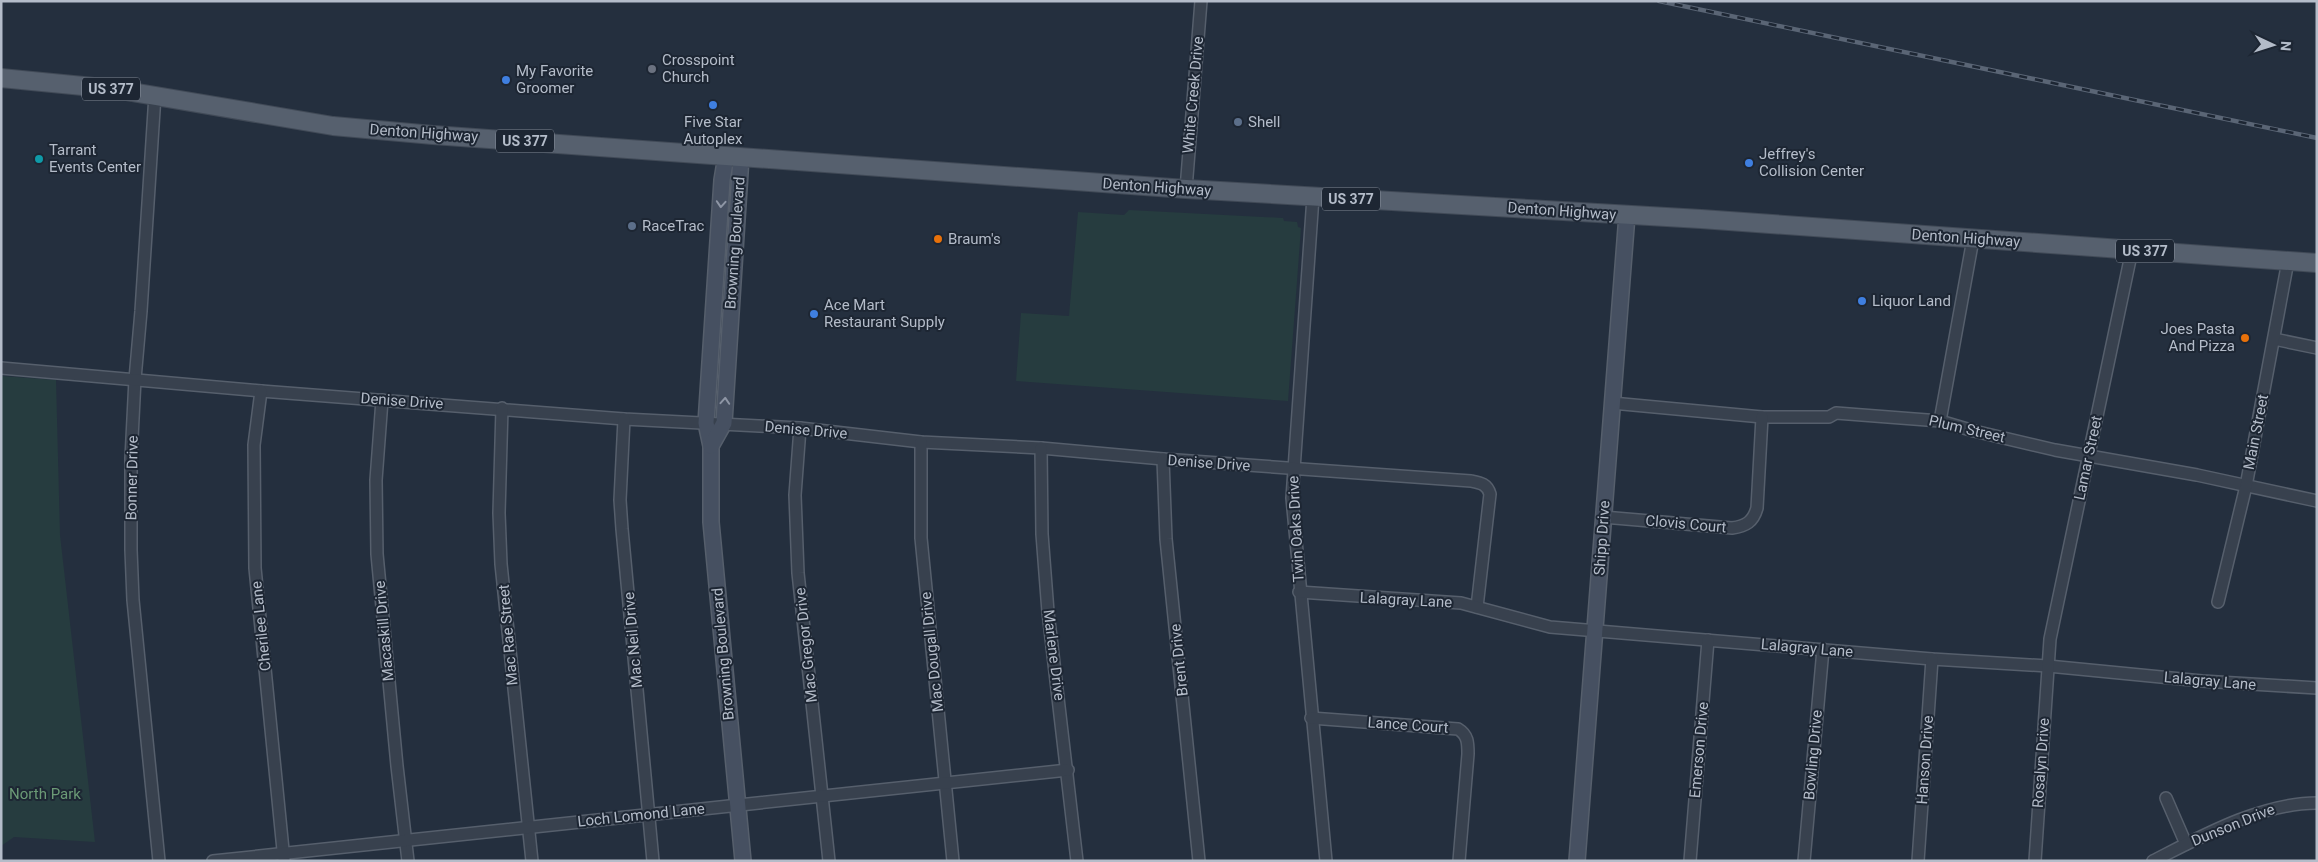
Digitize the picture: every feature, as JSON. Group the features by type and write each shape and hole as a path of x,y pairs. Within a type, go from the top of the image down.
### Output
{"main road":[{"name":"Denton Highway","path":"1,78 67,83 155,95 232,110 333,126 1186,189 1627,215 2317,263"}],"street":[{"name":"White Creek Drive","path":"1186,189 1201,1"},
{"name":"Bonner Drive","path":"155,95 131,458 133,600 159,861"},
{"name":"Browning Boulevard","path":"733,156 722,180 706,423 711,446 711,522 736,805 743,861"},
{"name":"Browning Boulevard","path":"711,446 724,423 733,278 733,156"},
{"name":"Twin Oaks Drive","path":"1313,197 1292,498 1299,592 1326,861"},
{"name":"Shipp Drive","path":"1577,861 1627,215"},
{"path":"1940,421 1973,239"},
{"name":"Lamar Street","path":"2048,666 2050,640 2132,250"},
{"name":"Main Street","path":"2218,602 2246,486 2288,261"},
{"path":"716,277 733,278"},
{"path":"2274,339 2317,348"},
{"name":"Denise Drive","path":"1,368 261,391 502,408 624,419 800,428 921,442 1041,448 1163,460 1484,483 1490,494 1478,607"},
{"name":"Cherilee Lane","path":"261,391 254,446 255,568 283,857"},
{"name":"Macaskill Drive","path":"382,400 376,480 377,554 408,861"},
{"name":"Plum Street","path":"1612,403 1762,417 1829,417 1836,413 1940,421 1974,432 2317,501"},
{"name":"Mac Rae Street","path":"502,408 501,564 532,861"},
{"name":"Clovis Court","path":"1604,517 1732,528 1748,524 1754,518 1757,508 1762,417"},
{"name":"Mac Neil Drive","path":"624,419 620,500 653,861"},
{"name":"Mac Gregor Drive","path":"800,428 795,495 796,534 829,861"},
{"name":"Mac Dougall Drive","path":"921,442 921,538 952,861"},
{"name":"Marlene Drive","path":"1041,448 1042,534 1048,612 1068,770 1077,861"},
{"name":"Brent Drive","path":"1163,460 1166,539 1199,861"},
{"name":"Lalagray Lane","path":"1299,592 1460,604 1478,607 1531,623 1595,631 1932,659 2048,666 2202,681 2317,688"},
{"name":"Emerson Drive","path":"1690,861 1708,640"},
{"name":"Bowling Drive","path":"1804,861 1823,649"},
{"name":"Hanson Drive","path":"1918,861 1932,659"},
{"name":"Rosalyn Drive","path":"2034,861 2048,666"},
{"name":"Lance Court","path":"1311,718 1458,729 1463,732 1467,738 1468,754 1459,861"},
{"name":"Loch Lomond Lane","path":"213,861 283,857 406,840 1068,770"},
{"path":"2166,798 2186,844"},
{"name":"Dunson Drive","path":"2153,861 2186,844 2267,809 2298,803 2317,802"}],"green space":[{"path":"1129,210 1283,218 1284,221 1297,222 1298,227 1301,228 1288,401 1016,381 1021,313 1069,316 1078,212 1124,215"},
{"name":"North Park","path":"1,376 56,380 60,535 95,842 14,837 1,846"}],"railway":[{"path":"1659,1 2317,138"}],"place":[{"name":"Crosspoint Church","path":"652,69"},
{"name":"My Favorite Groomer","path":"506,80"},
{"name":"Five Star Autoplex","path":"713,105"},
{"name":"Shell","path":"1238,122"},
{"name":"Tarrant Events Center","path":"39,159"},
{"name":"Jeffrey's Collision Center","path":"1749,163"},
{"name":"RaceTrac","path":"632,226"},
{"name":"Braum's","path":"938,239"},
{"name":"Liquor Land","path":"1862,301"},
{"name":"Ace Mart Restaurant Supply","path":"814,314"},
{"name":"Joes Pasta And Pizza","path":"2245,338"}]}
